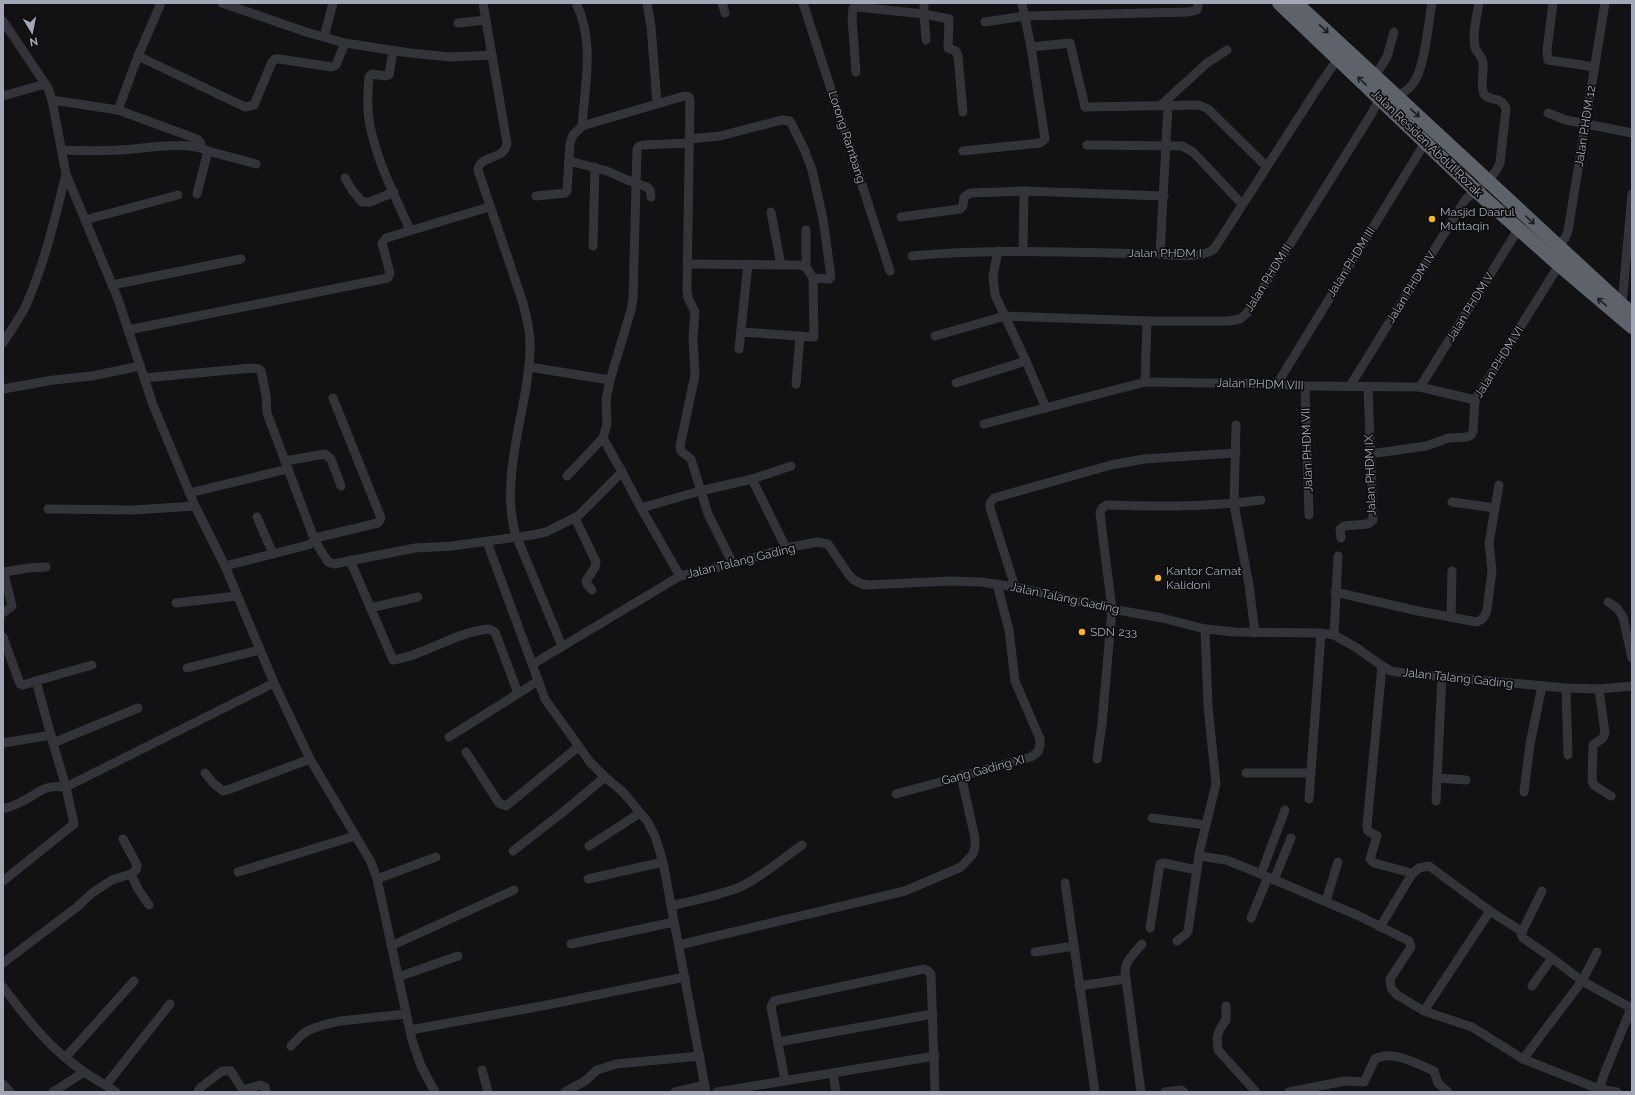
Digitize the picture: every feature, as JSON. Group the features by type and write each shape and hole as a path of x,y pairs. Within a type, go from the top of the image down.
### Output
{"highway":[{"name":"Jalan Residen Abdul Rozak","path":"1279,3 1475,190 1519,228 1558,265 1632,327"},
{"name":"Jalan Residen Abdul Rozak","path":"1296,3 1627,309"}],"street":[{"path":"118,110 138,56 161,3"},
{"path":"222,3 306,32 345,43 393,51 451,57 492,55"},
{"path":"324,37 333,3"},
{"path":"484,3 507,148 502,154 482,161 478,168 478,173 528,323 530,343 529,367 510,486 512,524 562,646"},
{"path":"576,3 583,22 588,50 582,126"},
{"path":"647,3 651,26 657,103"},
{"path":"722,3 725,13"},
{"name":"Lorong Rambang","path":"803,3 890,271"},
{"path":"924,3 926,40"},
{"path":"963,151 1040,143 1044,141 1045,136 1031,47 1022,3"},
{"path":"985,22 1025,16 1189,12 1197,10 1198,3"},
{"path":"1397,96 1413,85 1420,72 1432,3"},
{"name":"Jalan PHDM IV","path":"1350,386 1465,200 1487,181 1496,171 1500,163 1506,109 1501,101 1487,97 1484,92 1484,64 1474,46 1474,33 1479,3"},
{"path":"1553,3 1547,50 1548,60 1595,67"},
{"name":"Jalan PHDM 12","path":"1558,246 1564,240 1568,231 1605,3"},
{"path":"856,72 852,18 853,8 857,7 924,14 949,19 948,48 958,54 963,112"},
{"path":"458,23 486,20"},
{"path":"3,21 45,84 52,100 66,174 112,285 153,405 189,493 225,566 274,683 310,759 371,862 377,879 410,1030 421,1066 435,1092"},
{"path":"1375,76 1387,57 1394,32"},
{"path":"138,56 245,107 254,105 272,62 275,59 332,67 336,65 345,43"},
{"path":"1031,47 1070,43 1085,107 1203,106 1266,166"},
{"path":"1160,254 1167,145 1164,106 1207,63 1227,50"},
{"path":"393,51 389,75 385,76 374,74 369,77 368,112 372,138 410,230"},
{"name":"Jalan PHDM I","path":"912,256 953,252 998,251 1201,255 1208,253 1214,249 1266,166 1338,58"},
{"path":"3,96 45,84"},
{"path":"536,196 566,192 568,189 570,143 573,135 582,126 657,103 684,96 689,98 688,295 695,312 693,338 695,374 680,446 681,451 690,459 708,514 733,564"},
{"name":"Jalan PHDM II","path":"935,336 1005,316 1146,321 1229,321 1236,320 1244,316 1380,98"},
{"path":"52,100 118,110 197,139 205,150 197,194"},
{"path":"1548,113 1566,120 1632,133"},
{"path":"567,476 602,438 607,424 606,400 610,380 633,299 637,150 639,146 720,136 782,120 788,120 792,123 812,170 823,219 831,272 831,277 829,279 813,278"},
{"name":"Jalan PHDM III","path":"1277,384 1426,142"},
{"path":"1087,145 1182,146 1193,152 1242,204"},
{"path":"62,150 117,150 187,146 256,164"},
{"path":"569,161 595,167 649,188 651,197"},
{"path":"593,246 595,167"},
{"path":"3,343 26,305 37,278 48,246 66,174"},
{"path":"345,178 352,190 362,202 370,202 394,192"},
{"path":"901,217 960,209 963,206 964,197 970,193 1024,191 1164,196"},
{"path":"1023,251 1024,191"},
{"path":"1627,309 1632,194"},
{"path":"85,220 178,195"},
{"path":"128,330 388,278 390,273 382,243 386,238 489,207"},
{"path":"771,212 781,265"},
{"name":"Jalan PHDM V","path":"1420,387 1519,228"},
{"path":"741,332 814,337 813,278 806,267 806,230"},
{"path":"998,251 993,284 995,294 1046,408"},
{"path":"112,285 241,259"},
{"path":"688,264 798,265 806,267"},
{"path":"739,349 748,264"},
{"name":"Jalan PHDM VI","path":"1370,454 1414,449 1449,438 1469,436 1473,432 1475,400 1558,265"},
{"path":"1145,382 1146,321"},
{"path":"796,384 800,336"},
{"path":"956,383 1026,361"},
{"path":"3,389 53,380 92,376 140,366"},
{"path":"529,367 610,380"},
{"path":"144,378 251,368 258,369 263,374 267,413 286,465 315,541 328,562 331,564 415,548 487,542 546,532 575,518 620,474"},
{"name":"Jalan PHDM VIII","path":"984,424 1145,382 1420,387 1475,400"},
{"name":"Jalan PHDM VII","path":"1305,386 1309,515"},
{"name":"Jalan PHDM IX","path":"1341,538 1340,529 1344,526 1368,524 1373,520 1368,386"},
{"path":"225,566 308,545 319,537 378,523 381,518 334,398"},
{"path":"1236,426 1234,504 1245,562 1255,633"},
{"path":"602,438 620,474 680,576"},
{"path":"1015,587 990,508 990,503 994,498 1111,466 1144,459 1236,453"},
{"path":"189,493 326,454 331,459 341,486"},
{"path":"641,508 700,491 752,479 791,466"},
{"path":"752,479 786,548"},
{"path":"1335,592 1477,622 1485,616 1492,571 1489,543 1499,486"},
{"path":"1097,759 1102,724 1112,609 1102,538 1100,512 1103,507 1234,504 1261,500"},
{"path":"1452,502 1496,508"},
{"path":"48,509 134,510 195,506"},
{"path":"257,517 273,554"},
{"path":"575,518 596,562 595,567 586,581 586,584 592,590"},
{"path":"487,542 545,699 578,747 605,777 623,792 647,821 655,836 663,862 706,1089 675,1092"},
{"name":"Jalan Talang Gading","path":"533,664 680,576 733,564 786,548 818,542 828,544 854,580 868,586 950,581 997,584 1112,609 1162,618 1206,629 1255,633 1321,633 1334,635 1357,648 1391,671 1403,673 1566,688 1600,689 1632,686"},
{"path":"1334,635 1338,556"},
{"path":"350,560 393,660 406,657 450,638 486,629 492,630 495,632 518,693"},
{"path":"3,613 12,606 4,573 28,568 46,568"},
{"path":"1451,617 1452,571"},
{"name":"Gang Gading XI","path":"896,794 1031,757 1040,749 1040,739 1015,681 1009,630 997,584"},
{"path":"176,603 237,596"},
{"path":"370,608 418,597"},
{"path":"1608,602 1617,608 1623,617 1632,658"},
{"path":"1177,941 1188,931 1199,856 1216,784 1208,706 1206,629"},
{"path":"1309,800 1321,633"},
{"path":"3,637 20,684 23,685 92,665"},
{"path":"187,668 260,650"},
{"path":"1382,666 1367,826 1368,831 1377,836 1370,859 1374,863 1412,874"},
{"path":"1436,801 1442,676"},
{"path":"3,881 74,824 66,788 36,681"},
{"path":"449,737 538,681"},
{"path":"3,809 21,803 49,787 54,786 66,788 274,683"},
{"path":"1524,792 1530,744 1542,686"},
{"path":"1566,688 1568,755"},
{"path":"1600,689 1605,733 1603,738 1593,745 1592,778 1595,786 1610,796"},
{"path":"3,743 52,739 138,708"},
{"path":"466,752 499,803 506,806 578,747"},
{"path":"205,773 213,783 223,791 310,759"},
{"path":"1246,772 1311,773"},
{"path":"679,944 905,891 961,867 973,854 975,847 975,838 961,776"},
{"path":"513,851 605,777"},
{"path":"1437,778 1466,780"},
{"path":"1268,877 1285,810"},
{"path":"590,846 640,813"},
{"path":"1152,818 1206,825"},
{"path":"238,872 355,836"},
{"path":"1251,918 1268,877 1291,838"},
{"path":"3,963 77,907 92,893 112,880 131,874 136,870 136,865 123,839"},
{"path":"671,906 725,892 741,886 756,878 802,845"},
{"path":"1199,856 1226,860 1268,877 1326,901 1410,943 1411,947 1390,979 1390,985 1397,995 1424,1011 1472,1028 1523,1059 1599,1090 1617,1092"},
{"path":"377,879 436,858"},
{"path":"588,879 663,862"},
{"path":"1326,901 1338,862"},
{"path":"1150,928 1160,864 1163,863 1197,870"},
{"path":"1380,927 1412,874 1420,868 1429,866 1490,911 1521,931"},
{"path":"131,874 148,905"},
{"path":"1065,883 1095,1092"},
{"path":"391,946 514,890"},
{"path":"1542,891 1521,931 1522,938 1552,958 1582,981 1631,1007 1599,1090"},
{"path":"1424,1011 1490,911"},
{"path":"571,944 674,922"},
{"path":"1141,1092 1124,973 1125,964 1128,958 1142,944"},
{"path":"1035,952 1074,946"},
{"path":"1523,1059 1582,981 1598,952"},
{"path":"398,977 458,956"},
{"path":"1532,986 1552,958"},
{"path":"785,1080 771,1006 774,1001 924,969 928,970 931,974 935,1056 935,1092"},
{"path":"410,1030 547,1005 685,977"},
{"path":"1079,986 1126,979"},
{"path":"65,1058 134,981"},
{"path":"3,987 38,1030 65,1058 116,1092"},
{"path":"106,1085 170,1004"},
{"path":"1226,1006 1226,1020 1217,1037 1218,1050 1256,1092"},
{"path":"291,1046 304,1033 330,1023 406,1014"},
{"path":"778,1042 933,1014"},
{"path":"565,1092 585,1081 597,1070 616,1064 700,1056"},
{"path":"717,1092 935,1056"},
{"path":"1289,1092 1345,1081 1364,1082 1375,1059 1387,1056 1405,1059 1434,1071 1438,1083 1448,1092"},
{"path":"198,1092 200,1088 217,1074 226,1070 231,1071 244,1091 260,1085 265,1087 266,1092"},
{"path":"482,1070 488,1092"},
{"path":"53,1092 84,1072"},
{"path":"833,1073 836,1092"},
{"path":"3,1084 10,1092"},
{"path":"1165,1092 1181,1090 1184,1092"}],"place":[{"name":"Masjid Daarul Muttaqin","path":"1432,219"},
{"name":"Kantor Camat Kalidoni","path":"1158,578"},
{"name":"SDN 233","path":"1082,632"}]}
